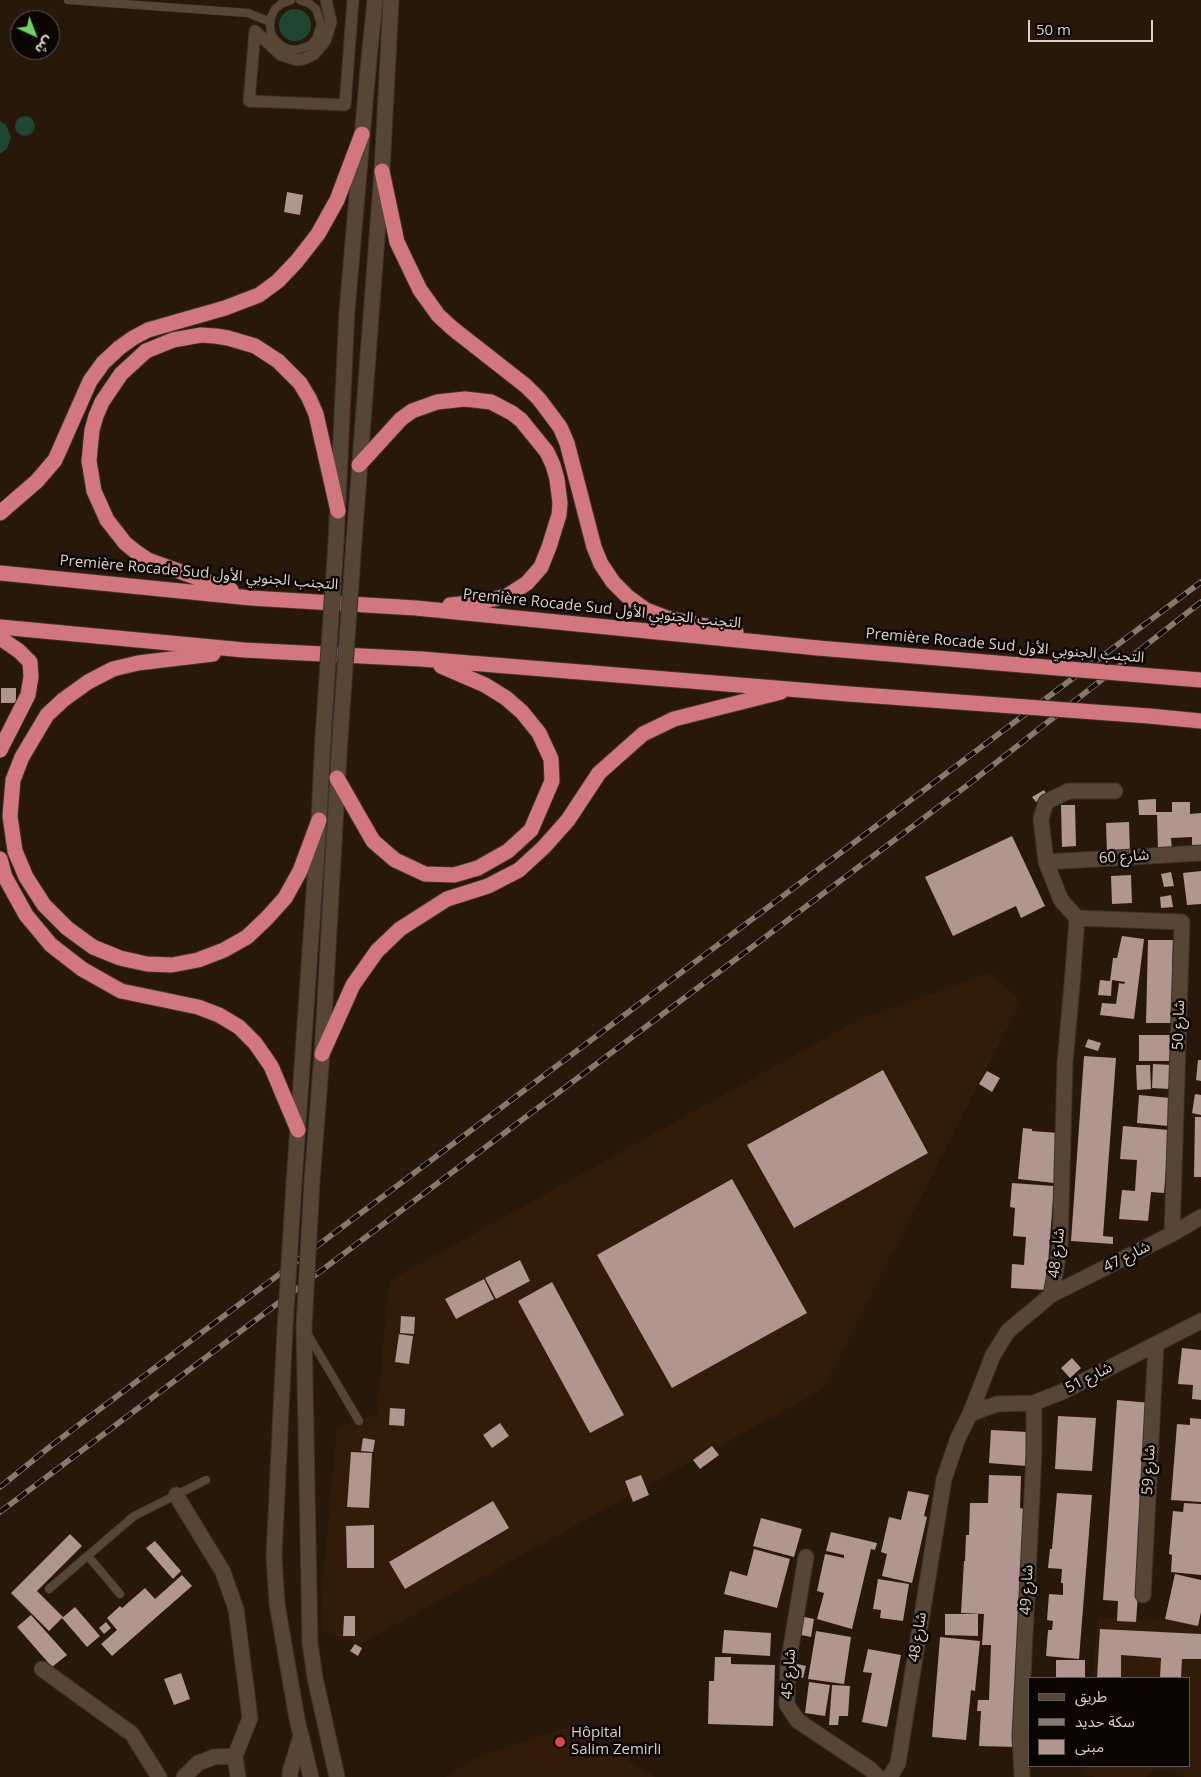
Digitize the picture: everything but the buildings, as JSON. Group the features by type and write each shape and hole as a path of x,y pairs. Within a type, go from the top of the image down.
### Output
{"highway":[{"path":"0,513 37,481 55,460 90,381 103,363 119,348 148,330 226,308 260,295 278,281 297,262 318,234 337,200 362,134"},
{"path":"382,171 397,242 420,290 438,315 452,328 526,386 539,399 560,427 567,443 594,547 601,564 613,582 640,606 667,618 818,648"},
{"path":"251,598 148,560 131,548 116,532 100,506 90,476 89,460 92,430 102,402 110,387 133,362 159,345 173,340 201,335 242,341 267,353 300,383 309,398 316,414 338,511"},
{"path":"359,465 401,419 412,411 437,402 464,398 491,402 512,413 521,420 538,440 554,464 559,490 559,514 546,558 534,576 518,590 506,596 416,608"},
{"name":"Première Rocade Sud التجنب الجنوبي الأول","path":"0,572 251,598 416,608 818,648 1201,680"},
{"path":"0,627 244,650 421,659 1201,721"},
{"path":"0,638 19,651 30,662 31,677 28,695 0,750"},
{"path":"244,650 138,662 113,670 88,682 63,700 47,715 22,757 13,780 10,816 15,851 26,876 44,905 67,928 93,946 120,958 147,964 172,965 198,960 224,950 247,937 267,918 285,898 300,872 319,820"},
{"path":"337,778 373,841 395,860 425,874 454,874 478,868 508,851 531,830 552,781 551,759 539,733 522,712 506,698 460,673 421,659"},
{"path":"322,1054 353,985 377,951 400,929 447,899 488,886 519,870 544,847 568,820 599,773 643,734 674,719 762,698 789,689"},
{"path":"0,859 5,876 26,914 51,945 82,969 120,991 198,1007 219,1015 239,1027 271,1066 298,1130"}],"main road":[{"path":"311,1777 301,1736 277,1604 274,1556 285,1328 338,511 347,311 375,0"},
{"path":"337,1777 315,1678 310,1643 304,1326 312,1181 322,1054 337,778 382,171 391,0"},
{"path":"1077,918 1060,900 1046,862 1041,819 1046,802 1069,791 1115,791"},
{"name":"شارع 60","path":"1046,862 1201,853"},
{"name":"شارع 50","path":"1077,918 1182,922 1172,1234"},
{"name":"شارع 48","path":"890,1777 898,1763 944,1480 958,1438 970,1414 993,1355 1008,1331 1051,1294 1060,1246 1064,1062 1077,918"},
{"name":"شارع 47","path":"1051,1294 1172,1234 1201,1217"},
{"name":"شارع 51","path":"970,1414 996,1404 1034,1402 1064,1391 1201,1321"},
{"name":"شارع 59","path":"1142,1595 1156,1344"},
{"name":"شارع 49","path":"1022,1777 1020,1736 1034,1454 1034,1402"},
{"path":"176,1495 223,1572 236,1609 250,1718 235,1756 238,1777"},
{"name":"شارع 45","path":"806,1556 788,1665 787,1706 798,1722 870,1768 878,1777"},
{"path":"42,1669 132,1734 159,1777"},
{"path":"290,1777 301,1736"},
{"path":"184,1777 198,1763 214,1757 235,1756"}],"street":[{"path":"326,0 331,22 325,41 314,54 304,59 297,60 281,55 255,31 249,101 345,105 353,0"}],"lane":[{"path":"68,0 248,12 268,21 270,25"},
{"path":"291,0 275,9 270,25 271,33 281,46 296,50 311,44 316,39 321,24 316,9 302,0"},
{"path":"304,1326 359,1421"},
{"path":"49,1589 134,1516 206,1480"},
{"path":"88,1556 120,1594"}],"shaded area":[{"path":"990,973 1021,1001 823,1389 359,1645 322,1630 321,1596 337,1428 377,1414 389,1281 858,1020"},
{"path":"1098,1617 1201,1622 1201,1777 1184,1777 1183,1772 1153,1770 1147,1777 1096,1777 1083,1774 1084,1767 1191,1767 1191,1677 1092,1677"},
{"name":"Hôpital Salim Zemirli","path":"570,1726 656,1777 446,1777 473,1759"}],"green space":[{"path":"295,9 307,13 311,25 307,37 295,41 283,37 279,25 283,13"},
{"path":"25,116 32,119 35,126 32,133 25,136 18,133 15,126 18,119"},
{"path":"0,121 6,125 11,137 7,149 0,154"}],"railway":[{"path":"0,1487 52,1445 1201,582"},
{"path":"0,1512 965,787 1201,602"}],"place":[{"name":"Hôpital Salim Zemirli","path":"560,1742"}]}
